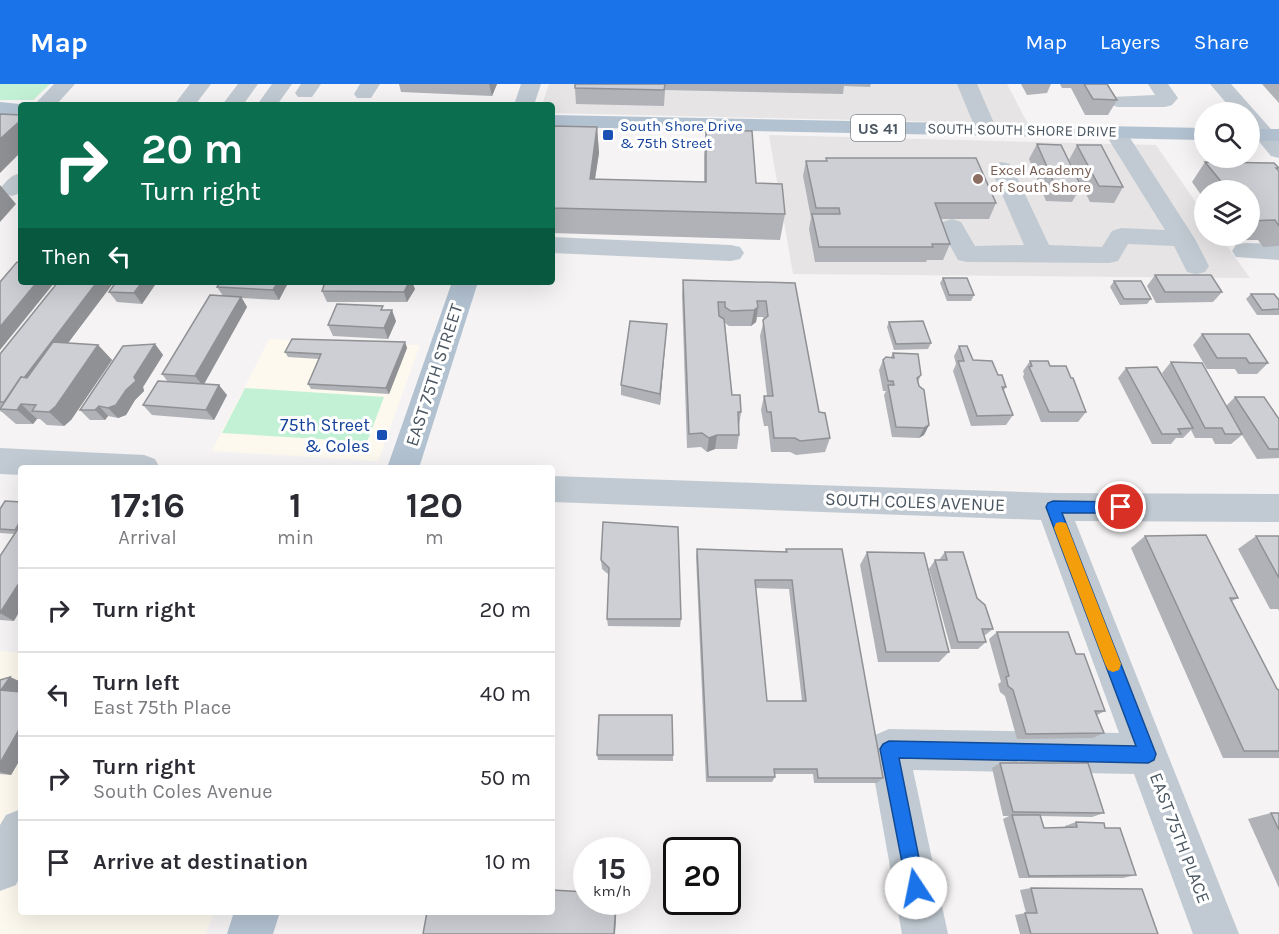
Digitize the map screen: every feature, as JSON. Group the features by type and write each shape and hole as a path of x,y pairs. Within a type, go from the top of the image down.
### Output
{"main road":[{"path":"0,108 18,109"},
{"name":"SOUTH SOUTH SHORE DRIVE","path":"555,121 1194,134"},
{"name":"EAST 75TH STREET","path":"404,465 464,285"},
{"path":"250,934 256,915"}],"street":[{"path":"47,102 65,84"},
{"path":"186,102 201,84"},
{"path":"234,102 248,84"},
{"path":"269,102 282,84"},
{"path":"525,102 531,84"},
{"path":"967,84 986,130"},
{"path":"1118,101 1165,101 1168,98 1158,84"},
{"path":"1220,84 1236,102"},
{"path":"1115,132 1183,239 1196,266"},
{"path":"1002,169 1040,253"},
{"path":"952,227 967,254 1109,255 1121,236 1183,239"},
{"path":"555,245 731,253"},
{"path":"1245,251 1279,252"},
{"path":"0,461 82,465"},
{"name":"SOUTH COLES AVENUE","path":"555,489 1053,507 1279,508"},
{"name":"EAST 75TH PLACE","path":"1053,507 1216,934"},
{"path":"925,934 889,749 1148,754"},
{"path":"0,869 18,836"}],"shaded area":[{"path":"549,84 1007,84 1028,124 555,113 555,102 543,102"},
{"name":"Excel Academy of South Shore","path":"769,135 1156,145 1194,200 1194,246 1227,246 1250,278 793,274"},
{"path":"269,339 420,345 378,461 212,451"},
{"path":"0,651 18,653 18,915 213,915 206,934 0,934"}],"green space":[{"path":"0,84 50,84 33,100 0,100"},
{"path":"245,388 384,397 367,442 222,433"}],"building":[{"path":"575,84 665,84 664,90 575,88"},
{"path":"1084,84 1107,84 1117,100 1093,99"},
{"path":"0,114 18,115 18,123 0,139"},
{"path":"555,126 597,127 590,179 706,182 706,130 752,131 756,183 782,184 785,214 555,208"},
{"path":"1037,144 1061,145 1081,186 1055,185"},
{"path":"1077,145 1101,145 1123,187 1099,186"},
{"path":"826,158 976,158 996,203 935,203 950,244 932,244 933,247 819,247 812,214 840,214 839,208 816,208 806,161 827,161"},
{"path":"1260,163 1274,163 1279,168 1276,168 1279,171 1279,226 1275,220 1260,221 1260,180 1220,180 1210,168 1260,168"},
{"path":"17,262 18,285 35,285 0,327 0,282"},
{"path":"1155,275 1211,275 1222,292 1165,292"},
{"path":"943,278 967,278 974,295 949,295"},
{"path":"683,280 795,283 819,412 825,413 830,438 800,441 795,438 774,438 771,412 767,412 764,396 773,396 763,320 768,316 766,301 757,301 758,307 754,310 731,311 725,307 725,302 718,302 719,316 724,319 732,395 740,395 739,435 717,435 709,438 702,433 689,434"},
{"path":"1114,281 1141,281 1151,299 1124,299"},
{"path":"56,285 95,285 24,378 21,377 4,402 0,402 0,354"},
{"path":"114,285 140,285 134,293 109,292"},
{"path":"218,285 276,285 273,290 217,287"},
{"path":"324,285 408,285 404,292 322,291"},
{"path":"1251,294 1274,294 1279,300 1279,309 1262,310"},
{"path":"210,295 241,297 195,376 162,374"},
{"path":"337,304 383,306 381,310 392,310 384,328 328,325"},
{"path":"630,321 667,324 660,394 621,385"},
{"path":"923,321 931,343 896,344 889,322"},
{"path":"1202,334 1249,334 1268,363 1249,363 1246,358 1217,358"},
{"path":"292,339 405,342 386,388 308,384 321,354 285,352"},
{"path":"53,342 98,345 56,406 49,412 32,411 36,405 21,404 17,410 0,409 21,377 27,378"},
{"path":"155,344 134,377 136,381 126,390 116,405 108,408 99,406 95,410 80,410 123,346"},
{"path":"959,346 967,346 973,360 992,361 998,375 1002,375 1006,387 1002,387 1013,415 977,416 958,361 964,361"},
{"path":"893,353 918,354 921,375 917,378 919,386 924,390 929,425 924,428 896,427 888,385 894,385 893,381 888,381 883,360 886,357 894,358"},
{"path":"1030,361 1048,361 1050,366 1066,366 1086,412 1049,412 1029,367 1032,366"},
{"path":"1171,362 1202,363 1242,434 1225,434 1222,428 1205,428"},
{"path":"1157,367 1193,428 1178,429 1181,434 1162,434 1126,368"},
{"path":"158,381 219,385 206,410 143,405"},
{"path":"1235,397 1264,397 1279,419 1279,449 1269,449"},
{"path":"5,501 18,502 18,525 15,530 0,529 0,509"},
{"path":"603,522 678,527 681,619 607,619 609,568 601,560"},
{"path":"18,529 18,585 0,613 0,556"},
{"path":"1206,535 1238,598 1230,598 1279,690 1279,751 1244,751 1145,536"},
{"path":"1256,536 1279,536 1279,578"},
{"path":"697,549 787,552 786,549 842,549 883,778 818,778 817,769 774,769 775,777 708,777","holes":["755,580 792,580 806,701 767,701"]},
{"path":"867,552 924,553 949,652 886,652"},
{"path":"945,552 963,552 977,598 985,605 993,629 982,629 986,642 958,642 935,560 947,560"},
{"path":"997,632 1068,632 1076,654 1084,654 1105,711 1095,711 1104,733 1026,734 1013,690 1008,686 1006,677 1009,676"},
{"path":"10,677 1,690 18,692 18,731 0,763 0,680"},
{"path":"599,715 672,715 673,755 597,755"},
{"path":"1000,763 1088,763 1104,813 1013,812"},
{"path":"1271,813 1279,813 1279,830"},
{"path":"1012,815 1040,815 1044,828 1077,827 1076,822 1104,823 1105,828 1120,828 1136,875 1029,876"},
{"path":"1031,888 1142,889 1158,934 1031,934 1025,913 1037,913"},
{"path":"555,890 573,891 573,915 615,915 614,934 423,934 426,915 555,915"}],"slow traffic":[{"path":"1061,528 1113,664"}],"place":[{"name":"South Shore Drive & 75th Street","path":"608,135"},
{"name":"Excel Academy of South Shore","path":"978,179"},
{"name":"75th Street & Coles","path":"382,435"}],"route":[{"path":"916,888 889,749 1148,754 1053,507 1121,507"}]}
